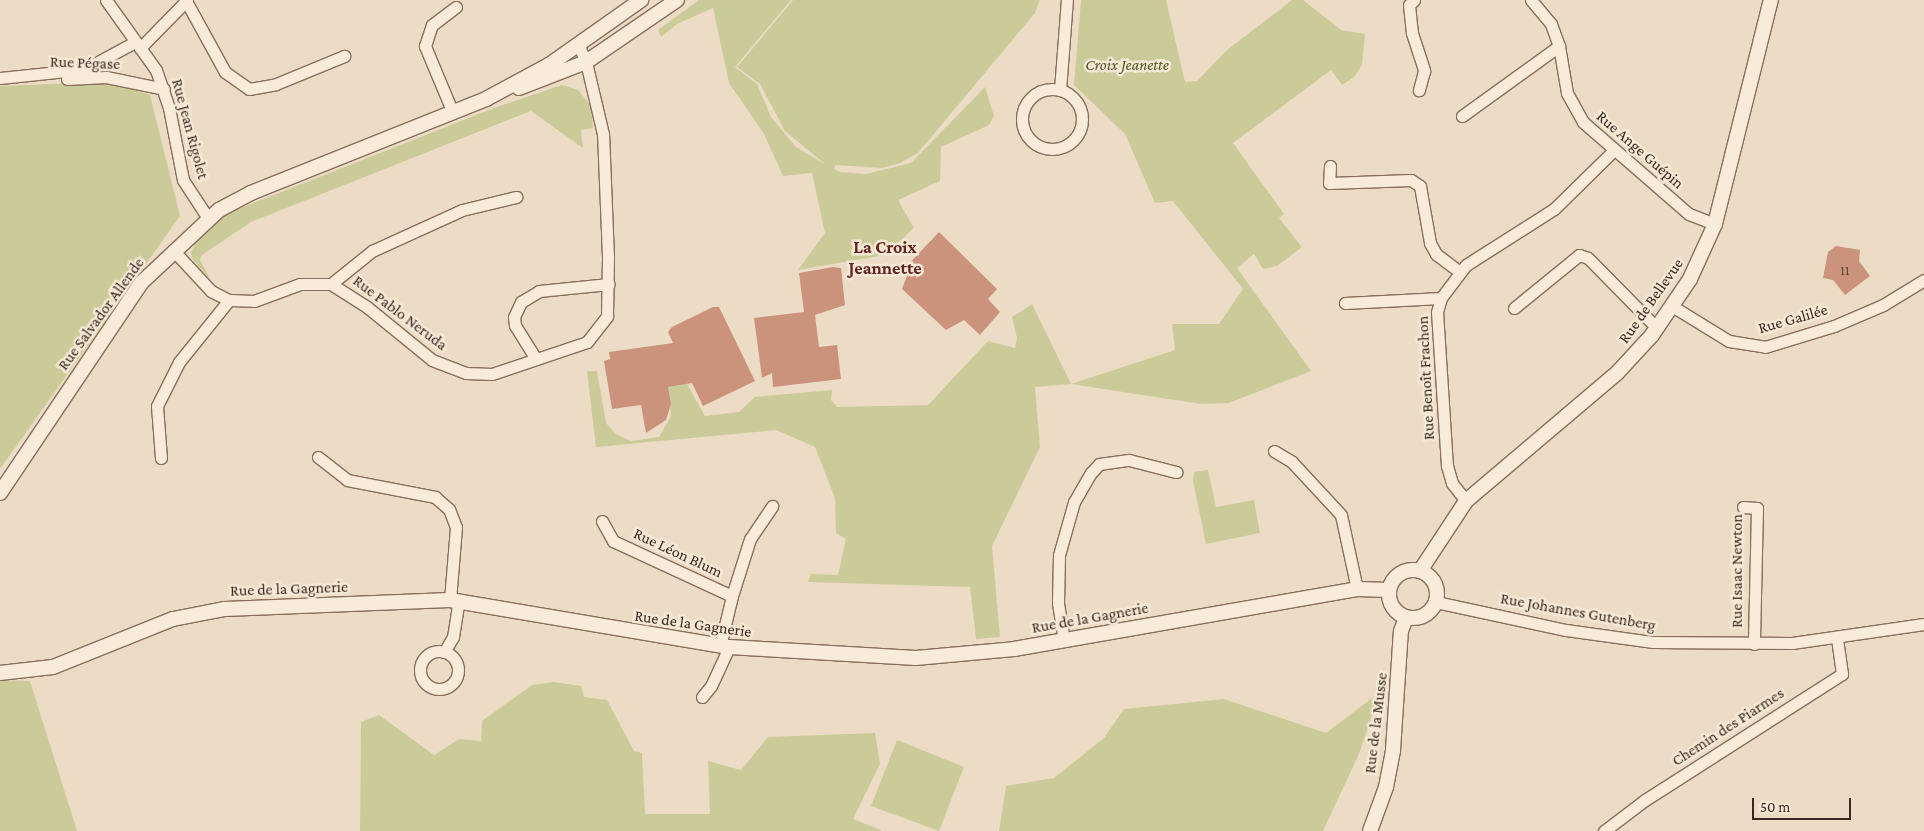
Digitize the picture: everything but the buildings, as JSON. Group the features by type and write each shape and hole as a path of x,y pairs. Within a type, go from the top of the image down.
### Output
{"street":[{"name":"Rue Jean Rigolet","path":"106,0 138,45 152,61 164,89 183,180 208,218"},
{"name":"Rue Pégase","path":"0,78 33,76 85,68 138,45 187,0"},
{"path":"187,0 225,72 249,89 276,84 344,56"},
{"name":"Rue Salvador Allende","path":"486,99 549,65 642,0"},
{"name":"Rue Salvador Allende","path":"0,493 104,335 141,283 208,218 251,193 486,99 551,78 586,62 677,0"},
{"path":"1060,90 1067,0"},
{"path":"1414,0 1409,5 1412,33 1424,71 1419,90"},
{"name":"Rue Ange Guépin","path":"1531,0 1551,24 1559,46 1572,105 1583,122 1614,151 1689,214 1715,224"},
{"name":"Rue de Bellevue","path":"1420,571 1466,501 1507,462 1602,386 1657,328 1699,264 1715,224 1771,0"},
{"path":"453,112 425,46 432,25 456,7"},
{"name":"Rue Pablo Neruda","path":"173,250 211,291 229,300 254,301 300,284 331,284 361,302 432,360 451,370 492,374 592,338 607,316 609,284 603,134 586,62 578,44"},
{"path":"1462,116 1552,48 1559,46"},
{"name":"Rue Pégase","path":"33,76 51,80 106,77 164,89"},
{"path":"1060,90 1078,103 1082,122 1070,143 1048,149 1028,136 1022,113 1036,93 1060,90"},
{"name":"Rue Benoît Frachon","path":"1466,501 1452,483 1447,466 1437,312 1441,298 1460,272 1488,248 1554,209 1614,151"},
{"path":"1330,166 1329,183 1411,180 1420,186 1430,243 1436,254 1460,272"},
{"path":"331,284 372,251 462,210 516,197"},
{"path":"1514,308 1579,255 1588,258 1657,328"},
{"name":"Rue Galilée","path":"1672,306 1729,341 1765,347 1834,326 1883,305 1924,280"},
{"path":"536,359 515,325 514,317 521,302 539,291 609,284"},
{"path":"1345,303 1441,298"},
{"path":"161,458 157,406 179,362 229,300"},
{"path":"1274,451 1292,462 1341,515 1357,589"},
{"path":"318,457 347,480 435,497 449,509 456,526 453,637 444,652"},
{"path":"1064,641 1058,603 1059,555 1074,502 1091,472 1099,464 1129,460 1176,472"},
{"path":"732,596 750,539 772,506"},
{"name":"Rue Isaac Newton","path":"1743,507 1757,508 1754,644"},
{"name":"Rue Léon Blum","path":"602,520 612,541 732,596 725,646 712,686 702,697"},
{"path":"1420,571 1435,583 1436,602 1423,616 1406,618 1390,604 1389,590 1398,575 1420,571"},
{"name":"Rue de la Gagnerie","path":"0,673 53,667 197,612 454,601 725,646 916,658 1064,641 1357,589 1389,590"},
{"name":"Rue Johannes Gutenberg","path":"1436,602 1607,636 1653,642 1754,644 1837,640 1924,624"},
{"name":"Rue de la Musse","path":"1370,831 1386,787 1393,750 1406,618"},
{"name":"Chemin des Piarmes","path":"1604,831 1645,800 1842,674 1837,640"}],"green space":[{"path":"699,0 791,0 735,67 757,84 771,117 796,147 826,165 785,131 760,84 737,67 793,0 1040,0 1035,13 918,153 900,163 882,168 835,165 834,169 840,172 866,174 911,163 985,87 994,116 989,125 941,147 940,181 898,200 914,228 885,255 798,270 825,233 812,173 783,176 764,134 729,83 713,8 677,24 661,37 658,30"},
{"name":"Croix Jeanette","path":"1081,0 1166,0 1185,82 1197,81 1227,50 1292,0 1303,0 1341,30 1365,34 1362,65 1354,77 1342,85 1331,70 1233,143 1284,214 1279,218 1302,247 1277,266 1263,269 1254,254 1237,268 1311,371 1229,403 1201,404 1071,384 1175,350 1172,324 1219,324 1243,289 1173,201 1155,203 1125,134 1074,85"},
{"path":"107,82 150,95 180,216 0,469 0,86"},
{"path":"562,85 578,90 591,106 593,128 581,130 583,148 531,111 251,222 202,255 200,260 210,279 193,260 191,252 198,238 228,213 494,108"},
{"path":"1032,304 1071,384 1035,387 1040,447 992,546 1000,637 976,639 970,587 808,582 811,574 838,575 846,539 836,533 835,498 815,447 776,430 596,447 587,371 597,371 606,423 616,434 631,441 659,437 671,416 668,387 687,384 705,416 739,412 755,397 832,390 831,400 837,407 928,405 988,341 1015,348 1017,338 1012,317"},
{"path":"1208,470 1216,507 1254,500 1260,533 1206,544 1193,481 1194,472"},
{"path":"0,680 30,681 77,831 0,831"},
{"path":"554,682 581,686 584,697 607,700 634,751 642,753 645,814 710,814 708,761 741,770 768,737 875,733 880,764 853,819 883,831 360,831 361,722 379,715 434,755 459,739 481,741 482,721 532,685"},
{"path":"1380,692 1359,754 1323,831 999,831 1006,786 1054,778 1104,738 1124,709 1224,699 1326,733"},
{"path":"897,740 964,767 939,831 871,806"}],"district":[{"name":"La Croix Jeannette","path":"885,258"}]}
